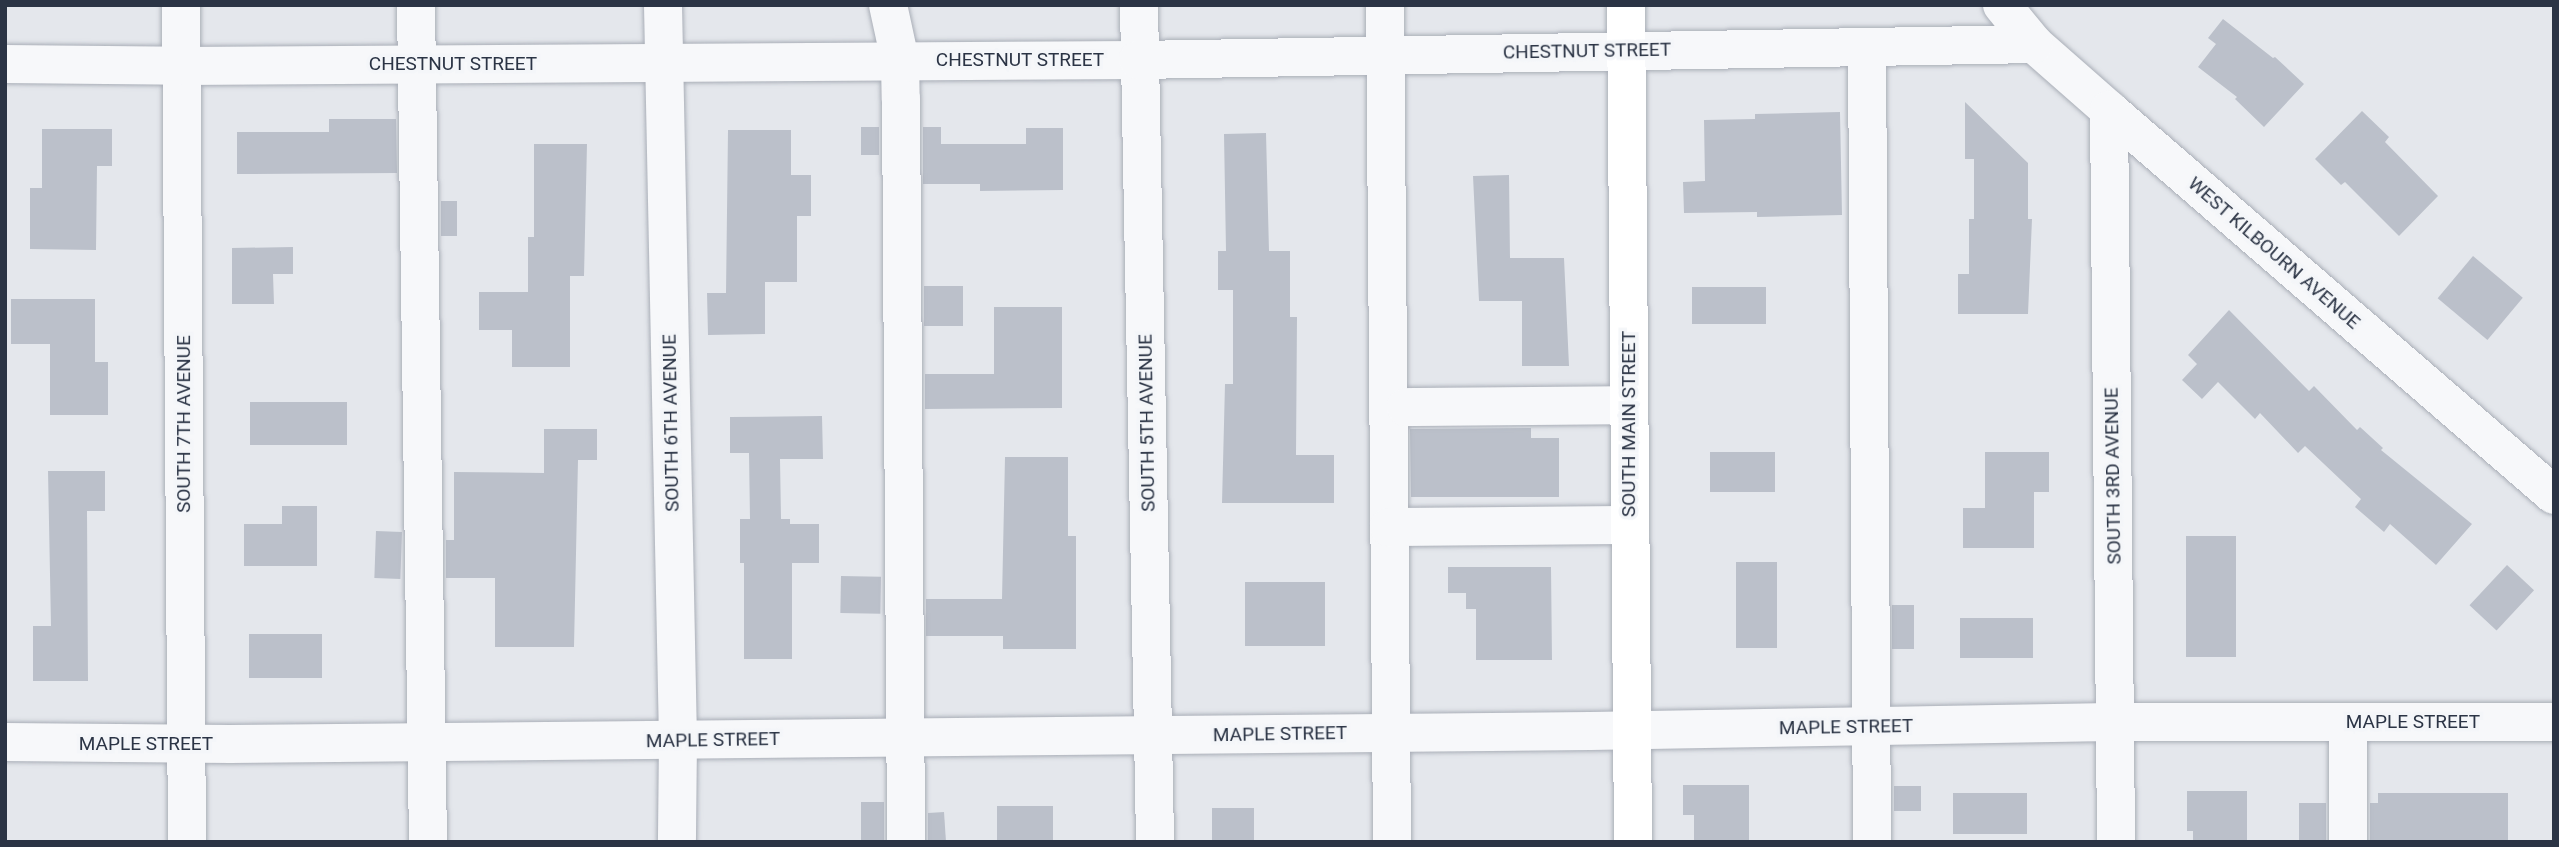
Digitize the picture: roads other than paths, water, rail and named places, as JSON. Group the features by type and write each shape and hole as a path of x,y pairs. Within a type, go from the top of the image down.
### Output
{"main road":[{"name":"SOUTH MAIN STREET","path":"1626,5 1633,842"}],"street":[{"name":"SOUTH 7TH AVENUE","path":"181,5 187,842"},
{"path":"416,5 428,842"},
{"name":"SOUTH 6TH AVENUE","path":"663,5 678,740 677,842"},
{"path":"888,5 900,60 906,842"},
{"name":"SOUTH 5TH AVENUE","path":"1139,5 1155,842"},
{"path":"1385,5 1392,842"},
{"name":"WEST KILBOURN AVENUE","path":"2002,5 2034,44 2554,495"},
{"name":"CHESTNUT STREET","path":"5,64 182,66 1138,60 2034,44"},
{"path":"1867,47 1872,842"},
{"name":"SOUTH 3RD AVENUE","path":"2109,110 2116,842"},
{"path":"1406,407 1629,405"},
{"path":"1389,527 1630,526"},
{"name":"MAPLE STREET","path":"5,742 186,744 1631,731 2115,722 2554,722"},
{"path":"2348,722 2348,842"}]}
